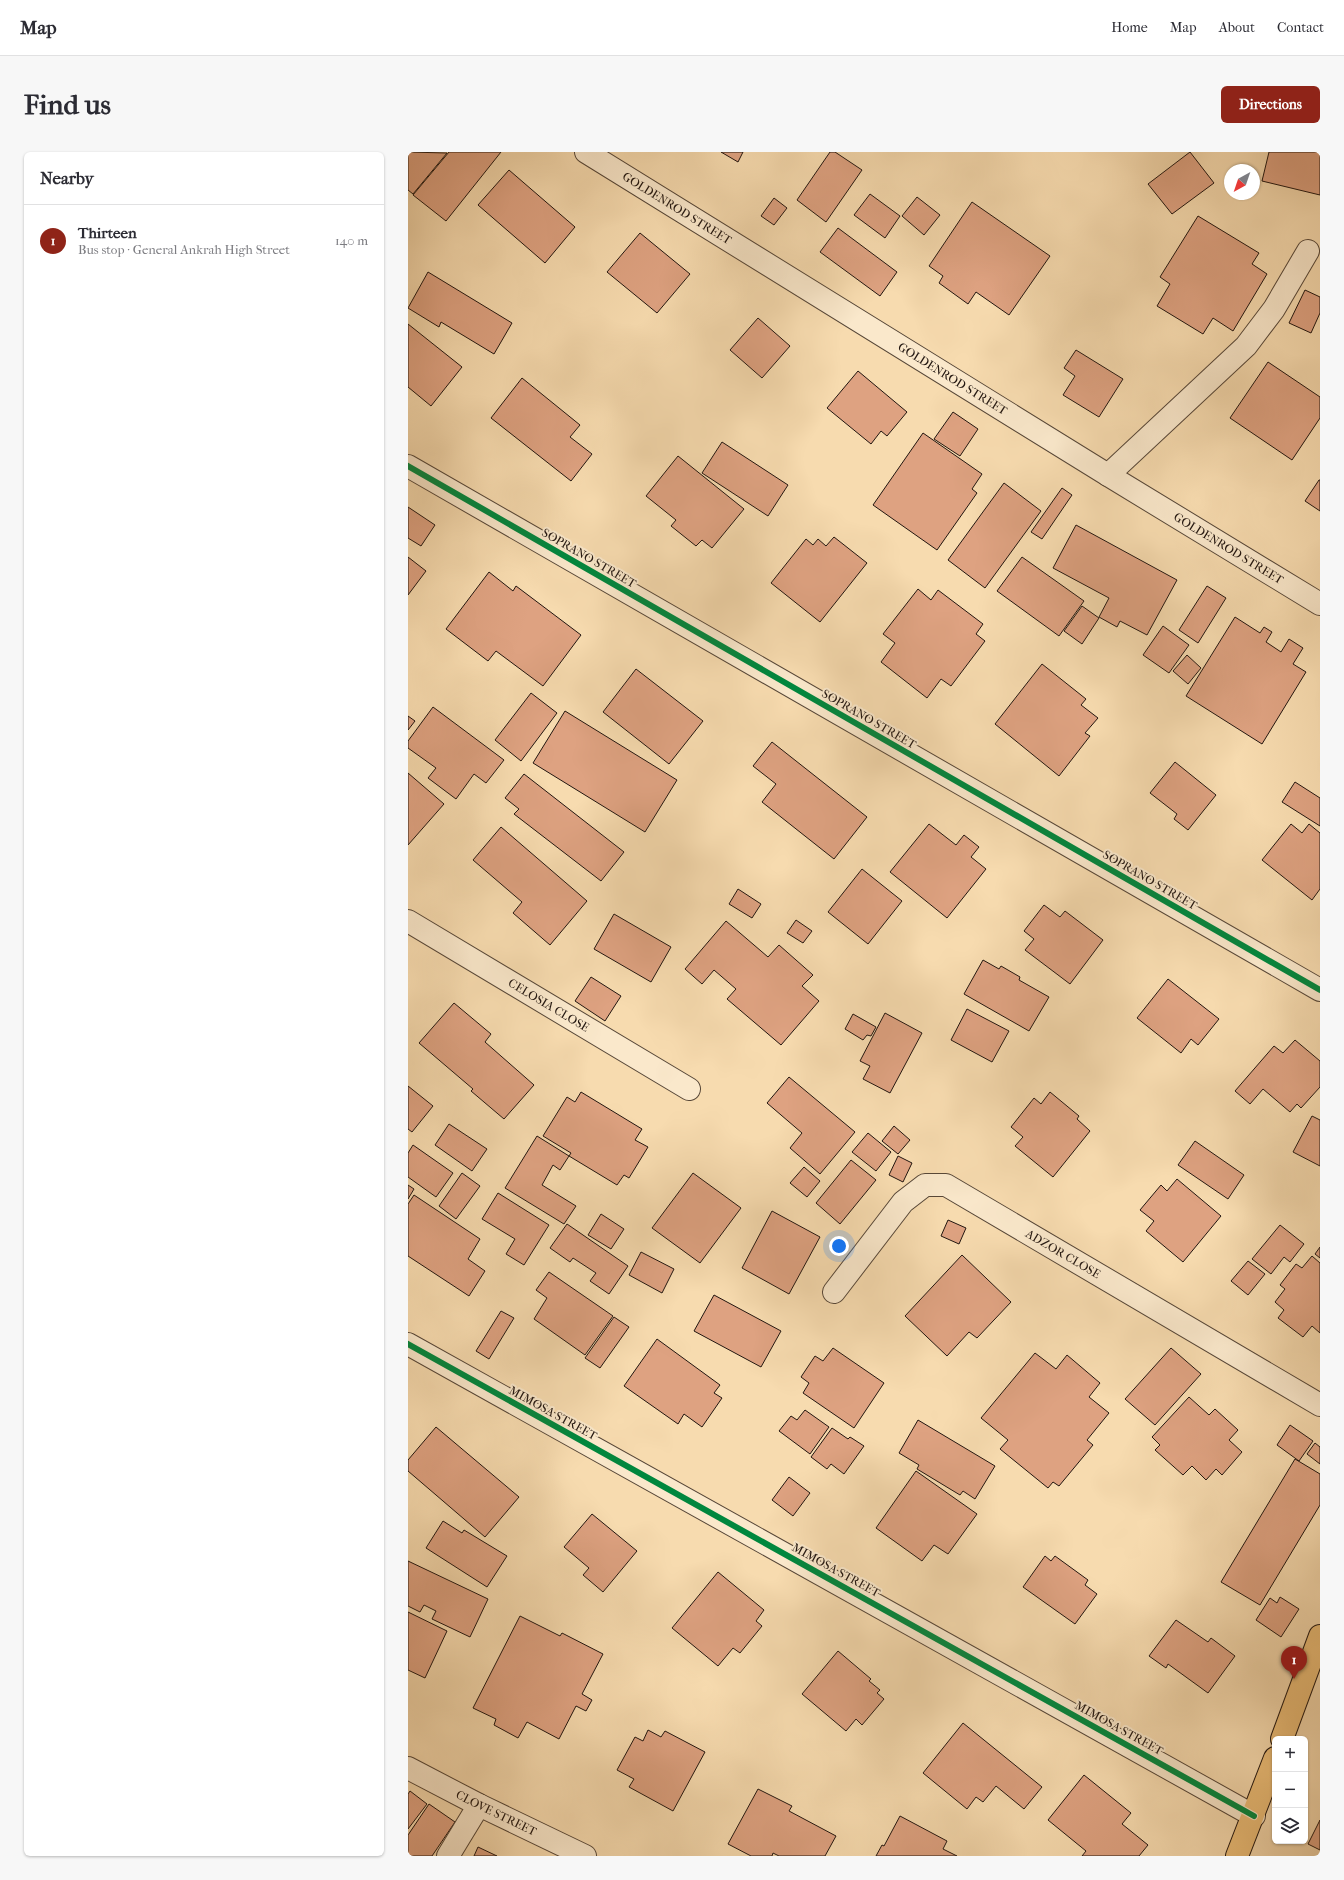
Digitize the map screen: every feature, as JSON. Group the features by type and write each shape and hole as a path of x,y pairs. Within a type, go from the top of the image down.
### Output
{"main road":[{"path":"1283,1736 1320,1636"},
{"path":"1237,1856 1254,1816 1272,1766"}],"street":[{"name":"GOLDENROD STREET","path":"586,152 1108,475 1320,604"},
{"path":"1108,475 1246,346 1274,309 1308,252"},
{"name":"SOPRANO STREET","path":"408,466 1320,990"},
{"name":"CELOSIA CLOSE","path":"408,921 689,1089"},
{"name":"ADZOR CLOSE","path":"834,1292 903,1202 925,1185 946,1185 1320,1405"},
{"name":"MIMOSA STREET","path":"408,1344 1254,1816"},
{"name":"CLOVE STREET","path":"408,1768 479,1805 585,1856"},
{"path":"448,1856 479,1805"}],"building":[{"path":"408,152 447,153 413,194 408,190"},
{"path":"449,152 501,152 446,221 413,195"},
{"path":"721,152 743,152 738,162"},
{"path":"830,152 835,152 862,170 826,222 797,200"},
{"path":"1190,152 1214,183 1172,214 1148,184"},
{"path":"1269,152 1320,152 1320,195 1262,181"},
{"path":"509,170 575,227 545,263 478,205"},
{"path":"870,194 900,216 885,238 854,215"},
{"path":"917,197 940,215 924,235 902,216"},
{"path":"774,198 787,208 774,225 761,216"},
{"path":"972,202 1050,256 1009,315 976,292 968,304 939,283 943,276 929,266"},
{"path":"1198,216 1259,253 1252,264 1267,274 1233,331 1213,318 1203,334 1157,306 1170,284 1160,277"},
{"path":"838,228 897,272 880,296 820,252"},
{"path":"640,233 690,274 657,313 607,272"},
{"path":"428,272 512,323 494,354 441,322 439,327 408,308"},
{"path":"1305,290 1320,297 1320,313 1311,333 1289,323"},
{"path":"758,318 790,346 762,378 730,350"},
{"path":"408,324 462,367 431,406 408,387"},
{"path":"1076,350 1123,379 1099,417 1063,395 1075,376 1064,368"},
{"path":"1268,362 1320,397 1320,418 1292,460 1230,418"},
{"path":"858,371 907,412 887,436 881,431 871,444 827,408"},
{"path":"522,378 580,425 570,437 592,454 571,481 491,418"},
{"path":"953,412 978,429 960,456 934,439"},
{"path":"923,433 982,474 972,489 977,493 937,550 873,505"},
{"path":"722,442 788,485 768,516 702,473"},
{"path":"678,456 744,509 712,548 702,540 696,546 671,526 676,520 646,496"},
{"path":"1320,480 1320,511 1305,501"},
{"path":"1004,483 1041,511 985,588 948,560"},
{"path":"1062,488 1072,495 1042,539 1031,532"},
{"path":"408,507 435,525 421,546 408,538"},
{"path":"1076,525 1177,580 1147,635 1120,621 1117,627 1099,617 1109,598 1053,568"},
{"path":"834,537 867,563 820,622 771,583 806,539 813,545 818,539 826,546"},
{"path":"408,557 426,571 408,595"},
{"path":"1022,557 1084,601 1059,636 997,591"},
{"path":"489,572 513,591 516,586 581,635 543,686 496,651 488,661 446,629"},
{"path":"1207,586 1226,598 1198,643 1179,630"},
{"path":"918,589 931,600 938,590 983,624 976,634 985,641 951,686 941,679 927,698 881,662 895,643 883,634"},
{"path":"1082,606 1099,618 1082,644 1064,631"},
{"path":"1235,617 1260,633 1264,627 1272,632 1266,642 1281,652 1289,639 1303,648 1293,664 1306,672 1262,744 1186,696"},
{"path":"1163,626 1189,645 1169,673 1143,655"},
{"path":"1187,655 1201,668 1188,684 1173,671"},
{"path":"1042,664 1086,699 1081,705 1098,718 1085,733 1090,736 1059,776 995,724"},
{"path":"636,669 703,721 669,764 603,712"},
{"path":"531,693 557,713 521,761 495,740"},
{"path":"433,707 504,760 486,783 474,774 456,799 428,778 436,768 408,748 408,741"},
{"path":"565,711 677,780 645,832 533,763"},
{"path":"408,716 415,721 408,730"},
{"path":"772,742 867,817 834,859 762,802 776,784 753,766"},
{"path":"1175,762 1216,795 1188,830 1174,819 1177,814 1150,793"},
{"path":"408,773 444,804 408,845"},
{"path":"524,774 624,852 601,881 514,814 519,809 505,798"},
{"path":"1295,782 1320,798 1320,826 1282,802"},
{"path":"929,824 956,845 964,835 979,847 971,857 986,869 947,918 890,872"},
{"path":"1291,824 1302,833 1309,824 1320,833 1320,889 1312,900 1262,860"},
{"path":"501,827 587,901 550,945 513,913 522,902 473,860"},
{"path":"862,869 902,901 868,944 828,912"},
{"path":"738,889 761,904 752,918 729,904"},
{"path":"1044,905 1060,917 1065,911 1103,940 1070,984 1025,950 1034,939 1024,931"},
{"path":"614,914 671,947 651,982 594,949"},
{"path":"796,920 812,931 803,943 787,933"},
{"path":"726,921 768,957 779,945 813,975 802,986 819,1001 781,1045 727,999 736,989 714,970 702,984 685,969"},
{"path":"983,960 999,969 1001,966 1020,977 1019,980 1049,997 1029,1031 964,994"},
{"path":"591,977 621,996 605,1021 575,1001"},
{"path":"1168,979 1219,1019 1198,1045 1191,1039 1181,1053 1137,1018"},
{"path":"454,1003 491,1034 485,1042 534,1085 504,1119 471,1091 473,1089 419,1043"},
{"path":"967,1009 1009,1031 992,1062 951,1040"},
{"path":"885,1013 922,1033 890,1093 863,1079 870,1066 860,1061"},
{"path":"853,1014 876,1027 871,1036 867,1035 863,1040 845,1029"},
{"path":"1295,1040 1320,1061 1320,1087 1301,1108 1297,1104 1290,1112 1263,1089 1250,1104 1235,1091 1274,1046 1283,1053"},
{"path":"789,1077 855,1132 820,1174 790,1148 802,1133 767,1103"},
{"path":"408,1086 433,1106 412,1132 408,1129"},
{"path":"581,1092 642,1129 635,1140 648,1147 629,1178 624,1175 617,1185 569,1156 571,1153 543,1136 567,1097 575,1102"},
{"path":"1050,1092 1079,1116 1077,1119 1090,1131 1053,1177 1015,1146 1023,1137 1011,1127 1034,1098 1041,1104"},
{"path":"1312,1116 1320,1120 1320,1166 1293,1152"},
{"path":"449,1124 487,1149 472,1171 435,1145"},
{"path":"894,1126 910,1140 898,1154 882,1141"},
{"path":"868,1133 891,1152 876,1171 852,1152"},
{"path":"537,1136 569,1156 560,1170 553,1165 542,1185 576,1206 564,1224 505,1188"},
{"path":"1195,1141 1244,1175 1228,1199 1178,1165"},
{"path":"413,1145 453,1173 436,1197 408,1177 408,1153"},
{"path":"898,1156 912,1163 903,1182 889,1175"},
{"path":"851,1160 876,1180 840,1224 816,1203"},
{"path":"804,1167 820,1181 807,1197 790,1183"},
{"path":"462,1173 480,1186 456,1219 439,1206"},
{"path":"693,1173 741,1208 700,1263 652,1228"},
{"path":"1177,1179 1221,1216 1183,1262 1146,1231 1154,1221 1140,1210 1161,1185 1167,1191"},
{"path":"408,1185 414,1189 408,1199"},
{"path":"498,1193 549,1225 524,1265 506,1254 515,1239 482,1219"},
{"path":"414,1195 480,1239 468,1259 485,1271 469,1296 408,1256 408,1204"},
{"path":"772,1211 820,1237 789,1294 742,1268"},
{"path":"601,1214 624,1229 611,1249 588,1235"},
{"path":"948,1220 966,1228 959,1244 941,1236"},
{"path":"567,1224 628,1266 609,1294 590,1281 596,1273 573,1258 570,1262 550,1248"},
{"path":"1280,1225 1304,1244 1290,1262 1284,1257 1271,1274 1252,1259"},
{"path":"1320,1247 1320,1258 1315,1254"},
{"path":"641,1252 674,1269 662,1293 629,1275"},
{"path":"962,1255 1011,1302 977,1338 969,1332 947,1356 905,1316"},
{"path":"1312,1256 1320,1263 1320,1333 1312,1326 1303,1337 1278,1318 1284,1310 1275,1302 1285,1289 1280,1285 1296,1264 1302,1268"},
{"path":"1248,1261 1265,1274 1248,1295 1231,1281"},
{"path":"549,1272 613,1316 585,1355 534,1319 547,1298 536,1290"},
{"path":"714,1295 781,1331 761,1367 694,1331"},
{"path":"501,1311 514,1318 489,1359 476,1351"},
{"path":"614,1317 629,1327 600,1368 585,1358"},
{"path":"657,1339 720,1385 714,1393 722,1398 702,1427 684,1414 678,1424 624,1386"},
{"path":"833,1348 884,1383 854,1428 803,1393 809,1383 801,1377 815,1356 823,1361"},
{"path":"1171,1348 1201,1374 1155,1425 1125,1399"},
{"path":"1035,1353 1056,1369 1067,1355 1100,1383 1089,1397 1109,1413 1087,1440 1093,1445 1059,1486 1053,1482 1048,1488 1000,1449 1008,1440 981,1418"},
{"path":"1189,1397 1209,1415 1215,1409 1238,1430 1229,1440 1242,1452 1222,1475 1216,1469 1206,1480 1192,1466 1183,1475 1155,1450 1160,1445 1152,1437"},
{"path":"805,1410 829,1427 810,1454 779,1431 791,1416 797,1420"},
{"path":"918,1420 995,1466 975,1499 963,1491 960,1495 917,1469 919,1465 899,1453"},
{"path":"1290,1425 1313,1441 1299,1461 1277,1445"},
{"path":"436,1427 519,1497 485,1537 408,1471 408,1460"},
{"path":"832,1428 848,1439 850,1437 864,1446 844,1474 831,1464 827,1469 811,1457"},
{"path":"1315,1443 1320,1447 1320,1464 1307,1454"},
{"path":"1295,1459 1320,1474 1320,1505 1260,1605 1221,1582"},
{"path":"916,1471 977,1514 948,1554 934,1545 922,1561 876,1528"},
{"path":"789,1477 810,1493 793,1516 772,1500"},
{"path":"592,1514 637,1551 603,1592 583,1575 589,1568 564,1547"},
{"path":"443,1521 462,1533 464,1530 507,1556 487,1587 426,1548"},
{"path":"1045,1556 1051,1561 1055,1556 1088,1580 1085,1585 1097,1594 1075,1624 1023,1587"},
{"path":"408,1561 488,1599 470,1637 432,1619 436,1611 424,1605 420,1612 408,1606"},
{"path":"718,1572 764,1610 756,1621 762,1626 740,1653 733,1648 718,1666 672,1628"},
{"path":"1280,1597 1299,1609 1281,1637 1256,1620 1270,1598 1277,1603"},
{"path":"408,1612 447,1631 425,1678 408,1670"},
{"path":"520,1616 560,1636 562,1633 603,1654 582,1694 592,1700 586,1711 576,1706 559,1739 527,1722 518,1738 494,1725 496,1719 473,1708"},
{"path":"1176,1620 1208,1642 1211,1638 1235,1656 1208,1693 1168,1664 1166,1668 1149,1656"},
{"path":"838,1651 871,1679 869,1681 880,1690 877,1693 884,1699 862,1725 856,1719 846,1731 802,1694"},
{"path":"963,1723 1042,1787 1024,1809 996,1786 983,1802 976,1797 967,1809 923,1773"},
{"path":"648,1730 661,1737 665,1731 705,1752 673,1811 629,1787 634,1779 617,1770 635,1737 643,1741"},
{"path":"1084,1775 1131,1813 1122,1824 1148,1845 1139,1856 1082,1856 1086,1851 1048,1820"},
{"path":"758,1789 792,1806 789,1811 836,1836 825,1856 779,1856 773,1853 772,1856 751,1856 728,1844"},
{"path":"410,1791 427,1804 408,1829 408,1794"},
{"path":"429,1804 455,1822 432,1856 408,1856 408,1835"},
{"path":"900,1816 947,1841 943,1849 957,1856 876,1856 882,1845 884,1846"},
{"path":"1320,1820 1320,1850 1308,1844"},
{"path":"478,1847 497,1856 474,1856"}],"cycle path":[{"path":"408,466 1320,990"},
{"path":"408,1344 1254,1816"}],"place":[{"name":"Thirteen","path":"1294,1679"}]}
